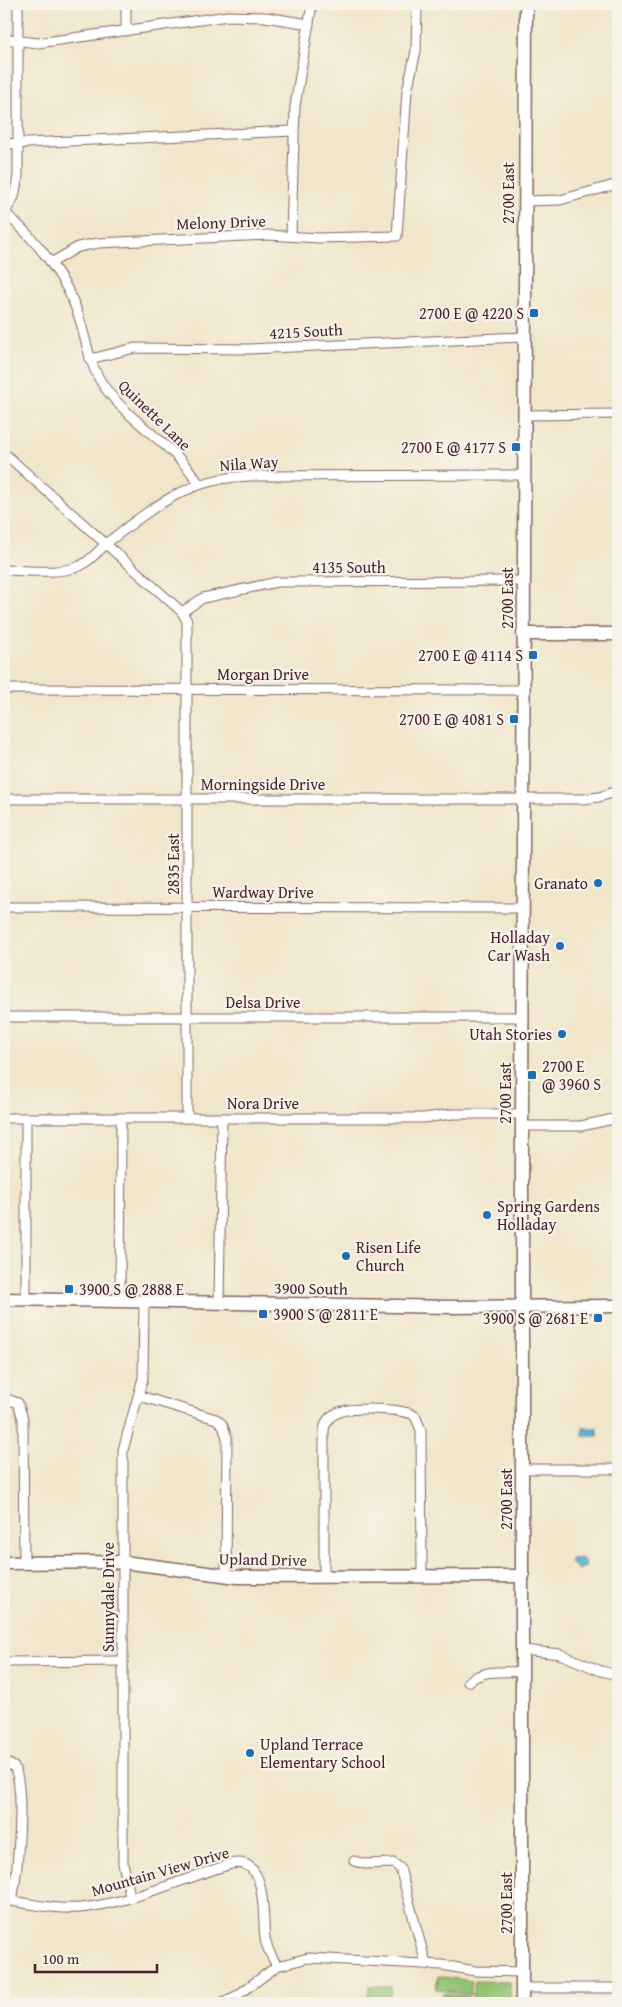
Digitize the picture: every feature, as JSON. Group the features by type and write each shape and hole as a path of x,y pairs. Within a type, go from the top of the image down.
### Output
{"street":[{"path":"4,213 14,197 18,176 18,4"},
{"path":"126,4 126,30"},
{"path":"291,236 296,97 312,4"},
{"name":"Melony Drive","path":"51,263 72,250 92,243 267,235 319,238 397,236 407,91 416,51 417,4"},
{"name":"2700 East","path":"522,2003 522,908 526,4"},
{"path":"4,39 38,43 241,16 265,17 309,24"},
{"path":"4,144 294,131"},
{"path":"525,202 560,200 618,184"},
{"name":"Quinette Lane","path":"4,213 16,222 51,263 79,315 90,359 101,382 111,395 188,468 199,484"},
{"name":"4215 South","path":"90,359 135,348 248,349 524,336"},
{"path":"524,415 618,414"},
{"path":"4,453 182,612"},
{"name":"Nila Way","path":"4,570 69,569 83,564 160,503 199,484 224,478 251,476 523,475"},
{"name":"4135 South","path":"182,612 203,598 277,582 523,582"},
{"name":"2835 East","path":"182,612 187,626 188,689 187,1118"},
{"path":"523,634 618,634"},
{"name":"Morgan Drive","path":"4,689 523,690"},
{"name":"Morningside Drive","path":"4,798 523,799 592,798 618,791"},
{"name":"Wardway Drive","path":"4,907 522,908"},
{"name":"Delsa Drive","path":"4,1016 522,1016"},
{"name":"Nora Drive","path":"4,1118 424,1118 452,1114 581,1126 618,1118"},
{"path":"26,1118 26,1300"},
{"path":"120,1300 121,1118"},
{"path":"219,1302 222,1118"},
{"name":"3900 South","path":"4,1299 144,1300 451,1307 618,1306"},
{"name":"Sunnydale Drive","path":"130,1896 123,1863 123,1450 127,1430 140,1396 144,1358 144,1300"},
{"path":"140,1396 220,1422 227,1437 226,1576"},
{"path":"4,1398 18,1403 23,1419 24,1562"},
{"path":"324,1576 324,1431 326,1423 332,1416 344,1411 401,1410 415,1416 421,1430 422,1576"},
{"path":"522,1470 618,1469"},
{"name":"Upland Drive","path":"4,1562 122,1562 226,1576 523,1576"},
{"path":"523,1650 560,1654 601,1671 618,1675"},
{"path":"4,1662 123,1662"},
{"path":"468,1682 476,1675 488,1672 522,1672"},
{"path":"6,1762 17,1772 18,1782 19,1859 8,1900"},
{"path":"354,1862 365,1864 393,1863 400,1868 426,1964"},
{"name":"Mountain View Drive","path":"8,1900 52,1908 79,1908 106,1904 231,1864 243,1864 253,1872 261,1887 264,1898 265,1938 277,1966"},
{"path":"221,2003 246,1990 277,1966 308,1958 426,1964 476,1971 522,1972"},
{"path":"522,1988 618,1988"}],"green space":[{"path":"438,1976 472,1981 470,1995 436,1989"},
{"path":"475,1981 509,1982 511,2003 478,2003 478,2000 472,1998"},
{"path":"370,1986 391,1987 389,2003 366,2003"},
{"path":"443,1993 469,1997 462,1998 461,2001 444,1998 441,2003"}],"water":[{"path":"583,1428 598,1428 598,1436 583,1436"},
{"path":"582,1558 586,1566 579,1570 570,1563 572,1559"}],"place":[{"name":"2700 E @ 4220 S","path":"534,313"},
{"name":"2700 E @ 4177 S","path":"516,447"},
{"name":"2700 E @ 4114 S","path":"533,655"},
{"name":"2700 E @ 4081 S","path":"514,719"},
{"name":"Granato","path":"598,883"},
{"name":"Holladay Car Wash","path":"560,946"},
{"name":"Utah Stories","path":"562,1034"},
{"name":"2700 E @ 3960 S","path":"532,1075"},
{"name":"Spring Gardens Holladay","path":"487,1215"},
{"name":"Risen Life Church","path":"346,1256"},
{"name":"3900 S @ 2888 E","path":"69,1289"},
{"name":"3900 S @ 2811 E","path":"263,1314"},
{"name":"3900 S @ 2681 E","path":"598,1318"},
{"name":"Upland Terrace Elementary School","path":"250,1753"}]}
